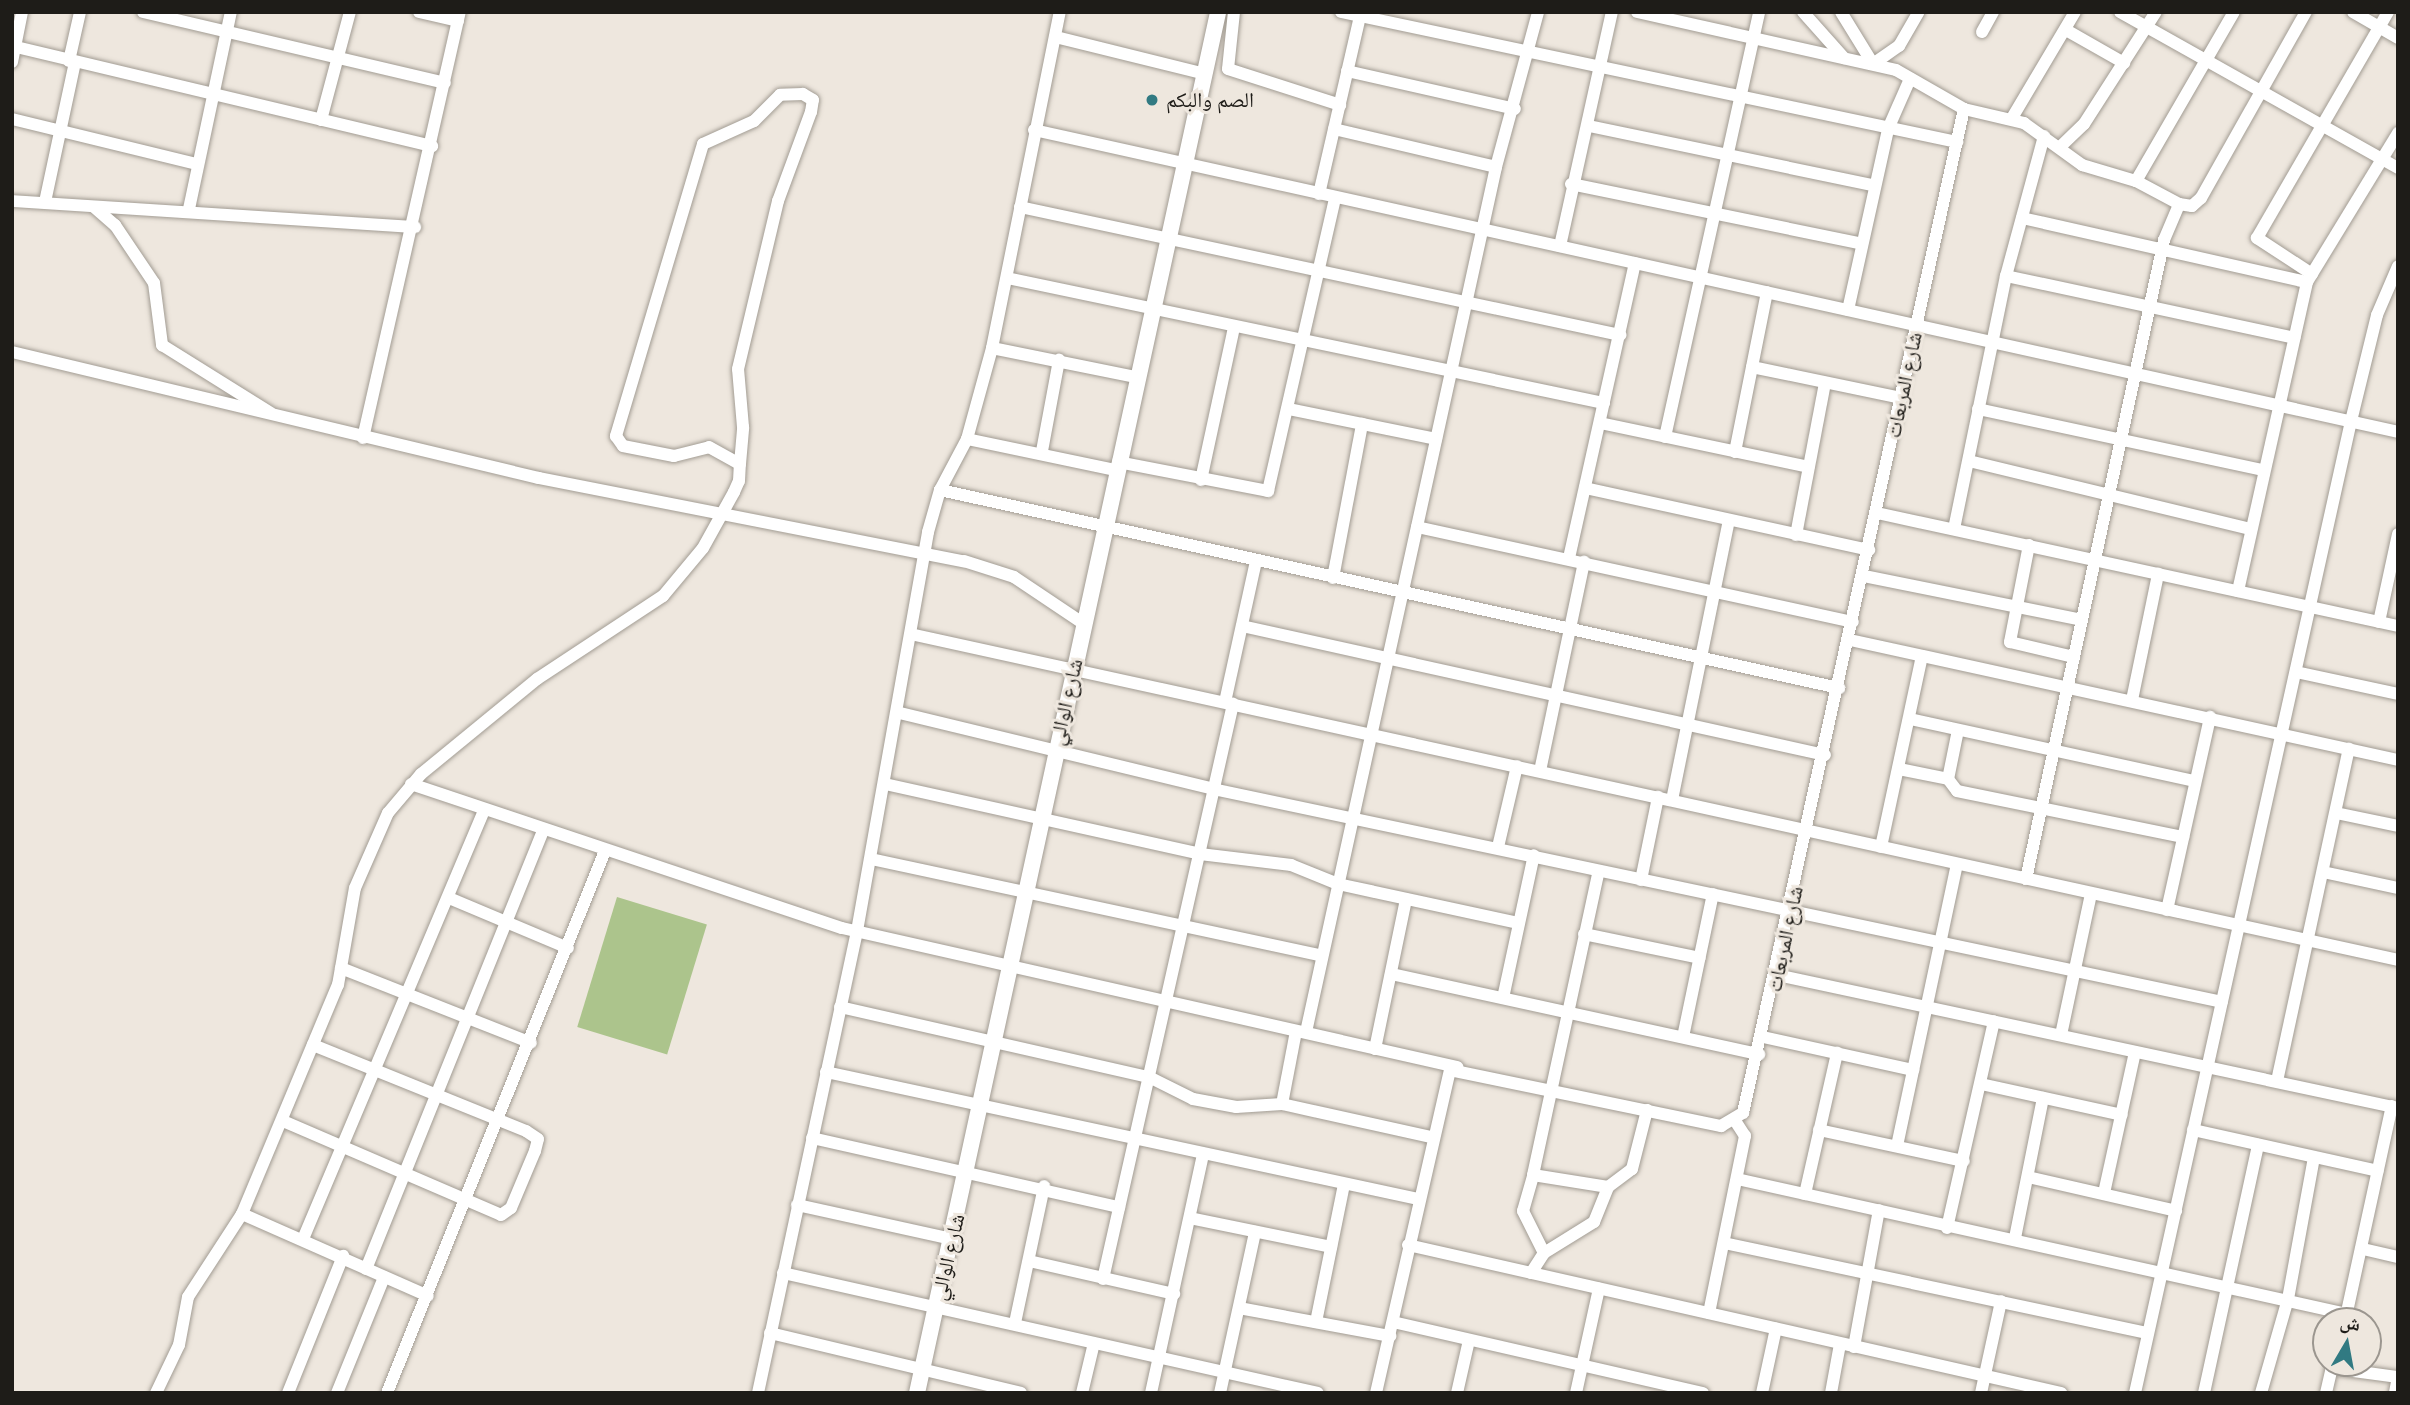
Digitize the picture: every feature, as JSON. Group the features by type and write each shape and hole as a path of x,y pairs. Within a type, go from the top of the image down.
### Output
{"main road":[{"name":"شارع الوالي","path":"917,1393 995,1044 1039,819 1218,12"}],"street":[{"path":"12,62 22,12"},
{"path":"45,202 80,12"},
{"path":"189,209 231,12"},
{"path":"321,120 351,12"},
{"path":"363,438 415,227 459,17 419,12"},
{"path":"758,1393 857,932 915,635 926,554 940,490 967,439 992,348 1034,130 1060,38 1060,12"},
{"path":"1234,12 1228,69 1340,105"},
{"path":"1341,12 1361,14 1957,142"},
{"path":"1282,1104 1322,956 1496,167 1515,109 1538,12"},
{"path":"1560,246 1571,184 1589,126 1612,12"},
{"path":"1637,12 1754,40 1873,64 1910,79 1964,109 2012,118 2044,136 2082,165 2136,181 2179,204 2192,206 2202,198 2306,12"},
{"path":"1665,437 1715,213 1730,158 1759,12"},
{"path":"1803,12 1844,58"},
{"path":"1841,12 1873,64"},
{"path":"1873,64 1899,46 1919,12"},
{"path":"1982,32 1993,12"},
{"path":"2012,118 2075,12"},
{"path":"2120,12 2398,167"},
{"path":"2060,147 2084,124 2156,12"},
{"path":"2136,181 2234,12"},
{"path":"2353,12 2398,38"},
{"path":"2310,278 2257,238 2388,12"},
{"path":"147,13 445,83"},
{"path":"1319,194 1361,14"},
{"path":"2066,30 2124,63"},
{"path":"1060,38 1205,74"},
{"path":"14,47 432,146"},
{"path":"1348,71 1515,109"},
{"path":"1848,310 1859,243 1888,129 1910,79"},
{"path":"159,1392 178,1345 188,1297 242,1214 283,1121 341,968 355,888 388,814 411,784 537,679 640,615 703,548 720,516 740,464 738,369 778,201 811,112 813,100 803,93 780,95 754,121 703,144 617,429 619,443 632,449 674,456 709,447 740,464"},
{"name":"شارع المربعات","path":"1736,1122 1759,1054 1777,975 1964,109"},
{"path":"12,119 197,164"},
{"path":"1589,126 1730,158 1875,186"},
{"path":"1334,129 1496,167"},
{"path":"1034,130 1182,166 1702,277 2277,408 2398,432"},
{"path":"2238,591 2277,408 2310,278 2398,132"},
{"path":"1954,529 2006,276 2044,136"},
{"path":"1571,184 1859,243"},
{"path":"967,439 1268,491 1289,409 1335,198"},
{"path":"12,201 189,209 415,227"},
{"path":"2026,879 2136,374 2148,307 2179,204"},
{"path":"90,205 115,225 154,283 166,350 276,416"},
{"path":"1020,207 1620,335"},
{"path":"2022,218 2164,252 2310,278"},
{"path":"1569,558 1635,263"},
{"path":"2136,1393 2351,421 2376,316 2398,266"},
{"path":"2006,276 2294,338"},
{"path":"1007,278 1604,402"},
{"path":"1735,452 1767,292"},
{"path":"1201,480 1234,327"},
{"path":"992,348 1136,377"},
{"path":"12,352 363,438 720,516 818,528 926,554 1014,577 1084,624"},
{"path":"1042,451 1059,360"},
{"path":"1752,367 1902,398"},
{"path":"1796,535 1825,383"},
{"path":"1289,409 1436,439"},
{"path":"1978,409 2263,470"},
{"path":"1600,423 1808,467"},
{"path":"1333,578 1362,424"},
{"path":"1969,461 2251,529"},
{"path":"1585,488 1869,550"},
{"path":"940,490 1839,688"},
{"path":"1877,513 2398,626"},
{"path":"1672,800 1729,521"},
{"path":"1417,527 1853,622"},
{"path":"2379,622 2395,561 2398,534"},
{"path":"2029,545 2016,607 2014,645 2074,657"},
{"path":"1103,1279 1200,854 1256,561"},
{"path":"1540,771 1584,562"},
{"path":"2132,701 2158,574"},
{"path":"1864,576 2082,620"},
{"path":"1242,626 1825,755"},
{"path":"915,635 2398,960"},
{"path":"1850,640 2398,760"},
{"path":"1881,847 1923,656"},
{"path":"2296,672 2398,694"},
{"path":"900,713 1056,747 1213,789 1354,814 1599,871 2222,1002"},
{"path":"2167,910 2210,717"},
{"path":"1910,719 2194,781"},
{"path":"1948,779 1958,730"},
{"path":"2277,1081 2349,749"},
{"path":"1498,847 1517,766"},
{"path":"1899,769 1948,779 1957,791 2183,837"},
{"path":"411,784 543,831 857,932 1721,1126 1736,1122 1745,1136 1709,1313"},
{"path":"885,784 1200,854 1291,865 1338,884 1519,923"},
{"path":"1641,880 1658,797"},
{"path":"303,1239 484,810"},
{"path":"2336,813 2398,826"},
{"path":"366,1269 543,831"},
{"path":"387,1393 469,1200 605,851"},
{"path":"1503,998 1534,855"},
{"path":"871,859 1322,956"},
{"path":"1897,1146 1957,864"},
{"path":"1544,1252 1523,1211 1534,1175 1566,1012 1599,871"},
{"path":"2323,872 2398,888"},
{"path":"1683,1037 1713,894"},
{"path":"2061,1035 2091,894"},
{"path":"449,898 568,948"},
{"path":"1375,1049 1406,899"},
{"path":"1584,934 1700,958"},
{"path":"341,968 531,1043"},
{"path":"1391,974 1759,1054"},
{"path":"1777,975 2395,1107 2378,1171 2349,1307"},
{"path":"840,1007 1149,1077 1203,1101 1282,1104 1431,1137"},
{"path":"1947,1228 1994,1020"},
{"path":"1763,1037 1913,1070"},
{"path":"283,1121 506,1214 538,1144 534,1135 313,1045"},
{"path":"2104,1193 2135,1052"},
{"path":"1805,1194 1837,1053"},
{"path":"1376,1393 1444,1080 1457,1067"},
{"path":"826,1072 980,1108 1418,1199"},
{"path":"1981,1084 2122,1115"},
{"path":"2015,1238 2043,1098"},
{"path":"1531,1273 1544,1252 1594,1222 1608,1187 1632,1169 1647,1110"},
{"path":"1819,1130 1964,1161"},
{"path":"2193,1130 2378,1171"},
{"path":"812,1138 968,1168 1044,1186 1074,1199 1119,1207"},
{"path":"2204,1393 2224,1287 2258,1145"},
{"path":"1151,1393 1203,1154"},
{"path":"2261,1393 2288,1299 2314,1157"},
{"path":"1534,1175 1608,1187"},
{"path":"2028,1177 2176,1211"},
{"path":"1737,1179 1947,1228 2015,1238 2224,1287 2288,1299 2312,1307"},
{"path":"1316,1322 1345,1184"},
{"path":"1014,1323 1044,1186"},
{"path":"797,1205 952,1239"},
{"path":"1854,1347 1879,1210"},
{"path":"242,1214 428,1296"},
{"path":"1190,1218 1331,1247"},
{"path":"1220,1393 1255,1233"},
{"path":"1724,1243 2148,1334"},
{"path":"1408,1245 2061,1393"},
{"path":"2363,1249 2398,1257"},
{"path":"288,1393 342,1256"},
{"path":"1028,1261 1174,1294"},
{"path":"783,1273 1318,1393"},
{"path":"337,1393 384,1277"},
{"path":"1576,1393 1599,1288"},
{"path":"1981,1393 2001,1301"},
{"path":"1239,1308 1390,1336"},
{"path":"1393,1322 1582,1365 1645,1387 1703,1393"},
{"path":"1762,1393 1776,1328"},
{"path":"771,1333 1021,1393"},
{"path":"1457,1393 1469,1340"},
{"path":"1082,1393 1094,1343"},
{"path":"1831,1393 1840,1343"},
{"path":"2382,1374 2398,1377 2395,1393"}],"green space":[{"path":"617,897 707,924 667,1055 577,1027"}],"place":[{"name":"الصم والبكم","path":"1152,100"}]}
